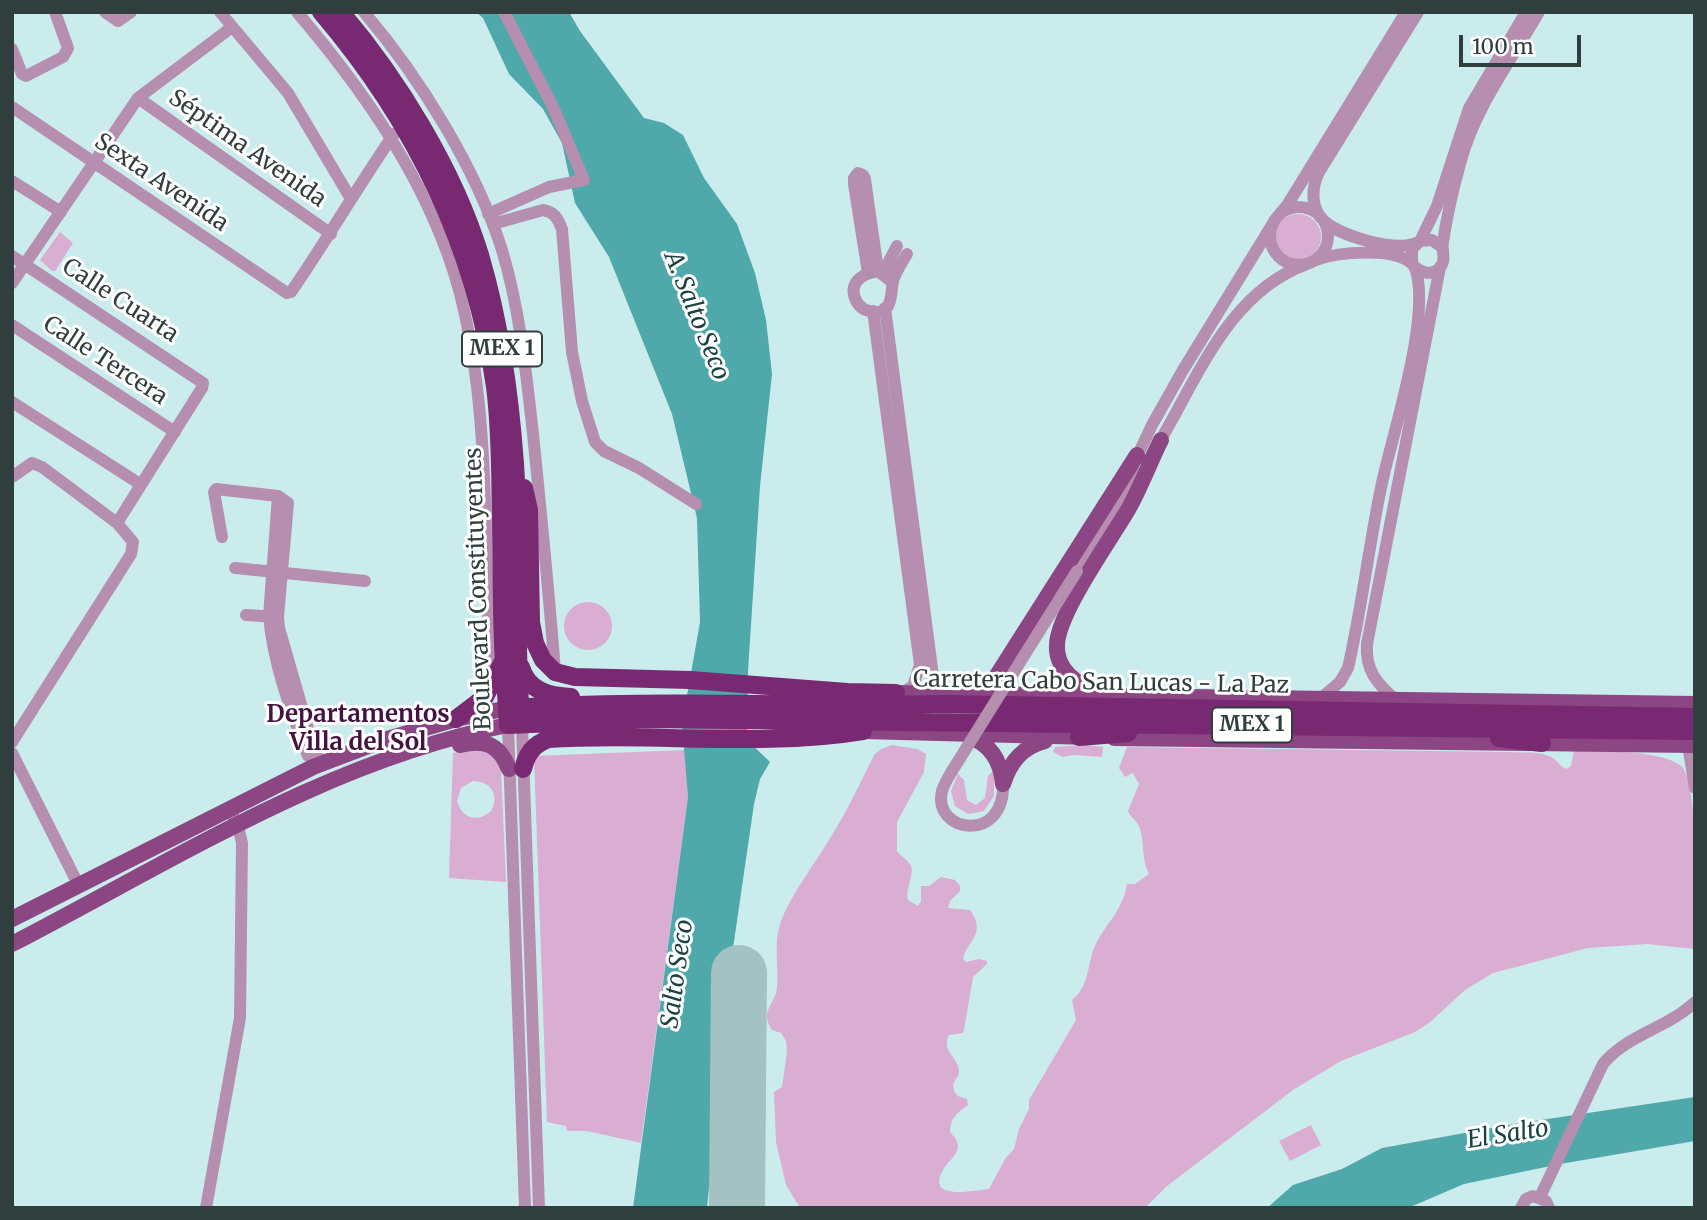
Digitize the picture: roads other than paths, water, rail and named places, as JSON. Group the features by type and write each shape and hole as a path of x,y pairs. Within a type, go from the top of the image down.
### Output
{"highway":[{"name":"Boulevard Constituyentes","path":"321,12 407,116 456,195 479,253 501,341 515,465 516,595 512,660"},
{"name":"Boulevard Constituyentes","path":"341,12 380,62 407,116 453,227 483,328 495,387 515,716"},
{"path":"515,465 529,510 531,622 535,643 543,660 555,672 575,677 690,680 847,692 899,693"},
{"path":"456,719 478,704 512,660"},
{"name":"MEX 1","path":"512,660 527,681 545,693 641,708"},
{"path":"861,706 899,693"},
{"path":"1045,707 1115,696"},
{"name":"Carretera Cabo San Lucas - La Paz","path":"811,715 861,706 943,704 1695,717"},
{"name":"Carretera Cabo San Lucas - La Paz","path":"515,716 621,719 641,708"},
{"name":"Carretera Cabo San Lucas - La Paz","path":"515,716 641,708 811,715 1412,727 1693,741"},
{"path":"811,715 863,731"},
{"path":"516,769 535,745 594,723 621,719"},
{"path":"1079,737 1227,725"},
{"path":"1412,727 1542,743"},
{"path":"548,739 747,740 823,738 863,731"}],"main road":[{"path":"1115,696 1087,687 1067,673 1057,653 1058,636 1077,594 1130,505 1161,440"},
{"path":"963,694 985,689 994,680 1137,455"},
{"path":"899,693 1690,705"},
{"path":"12,919 317,765 384,740 456,719 515,716"},
{"path":"12,944 238,826 323,785 393,755 515,716"},
{"path":"863,731 964,736 1542,743 1693,741"},
{"path":"964,736 981,742 993,752 1001,769 1003,784"},
{"path":"1003,784 1013,762 1024,750 1060,737"},
{"path":"323,785 402,760 474,742 487,744 499,751 516,769"}],"street":[{"path":"12,49 22,74 26,76 63,57 68,48 55,12"},
{"path":"105,12 118,21 131,12"},
{"path":"220,12 288,93 351,199"},
{"path":"297,12 338,61 392,138 414,180 456,279 470,346 482,443 492,685"},
{"path":"364,12 407,66 435,110 490,219 516,304 527,375 555,672"},
{"path":"490,219 549,187 584,180 553,107 504,12"},
{"path":"1115,511 1137,455 1183,370 1406,12"},
{"path":"1418,12 1319,172 1314,194 1315,207 1322,218 1327,230 1327,242 1322,253 1310,263 1292,264 1278,256 1270,241 1275,220 1288,209 1300,207 1312,210 1322,218 1333,229 1349,236 1401,246 1432,240 1441,247"},
{"path":"1320,699 1340,682 1349,668 1386,463 1417,328 1419,293 1411,253 1437,206 1469,108 1526,12"},
{"path":"1396,700 1373,676 1366,654 1377,582 1444,258 1441,247 1457,173 1472,124 1539,12"},
{"path":"12,283 138,98 232,27"},
{"name":"Séptima Avenida","path":"138,98 331,234"},
{"name":"Sexta Avenida","path":"12,107 287,293 291,292 331,234"},
{"path":"331,234 351,199 407,116"},
{"path":"880,275 865,179 858,173 854,181 880,275 892,298 879,309 861,307 854,296 855,284 859,278 880,275 902,250"},
{"path":"12,181 61,212"},
{"path":"490,219 543,210 550,211 557,217 562,229 572,352 595,442 604,451 632,464 696,504"},
{"path":"1003,784 1001,805 992,818 979,825 964,826 950,817 942,805 942,792 952,771 1161,440 1192,383 1243,307 1274,280 1310,263 1337,255 1366,253 1399,256 1427,273 1440,267"},
{"name":"Calle Cuarta","path":"12,256 203,383 175,432"},
{"path":"879,309 920,665 913,686 899,693"},
{"name":"Calle Tercera","path":"12,325 175,432"},
{"path":"12,401 140,484"},
{"path":"117,523 175,432"},
{"path":"12,477 32,463 42,467 117,523 133,542 131,554 12,742"},
{"path":"1386,463 1392,474 1388,503 1392,511"},
{"path":"222,537 214,492 216,489 278,496 288,503 273,616 279,628 317,765"},
{"path":"904,510 933,676 942,688 963,694"},
{"path":"235,568 365,581"},
{"path":"246,615 273,616"},
{"name":"Boulevard Constituyentes","path":"515,716 525,1208"},
{"path":"1693,741 1695,788"},
{"path":"12,753 78,884"},
{"name":"Boulevard Constituyentes","path":"516,769 539,1208"},
{"path":"206,1208 240,1018 242,843 238,826 229,808"},
{"path":"1540,1197 1606,1060 1615,1051 1679,1016 1695,1002"},
{"path":"1521,1208 1526,1199 1540,1197 1546,1201 1549,1208"}],"water":[{"path":"476,12 569,12 644,118 664,123 683,135 704,178 737,224 755,273 766,320 772,374 760,486 748,671 747,740 770,762 760,779 754,804 730,969 707,1208 633,1208 688,797 682,724 700,622 697,518 672,414 609,257 575,203 562,143 543,109 509,74 483,18"},
{"name":"El Salto","path":"1695,1097 1695,1141 1464,1184 1408,1208 1267,1208 1293,1185 1342,1169 1382,1148 1514,1124"}],"district":[{"name":"Departamentos Villa del Sol","path":"358,729"}],"water label":[{"name":"A. Salto Seco","path":"696,316"},
{"name":"Salto Seco","path":"678,974"}]}
